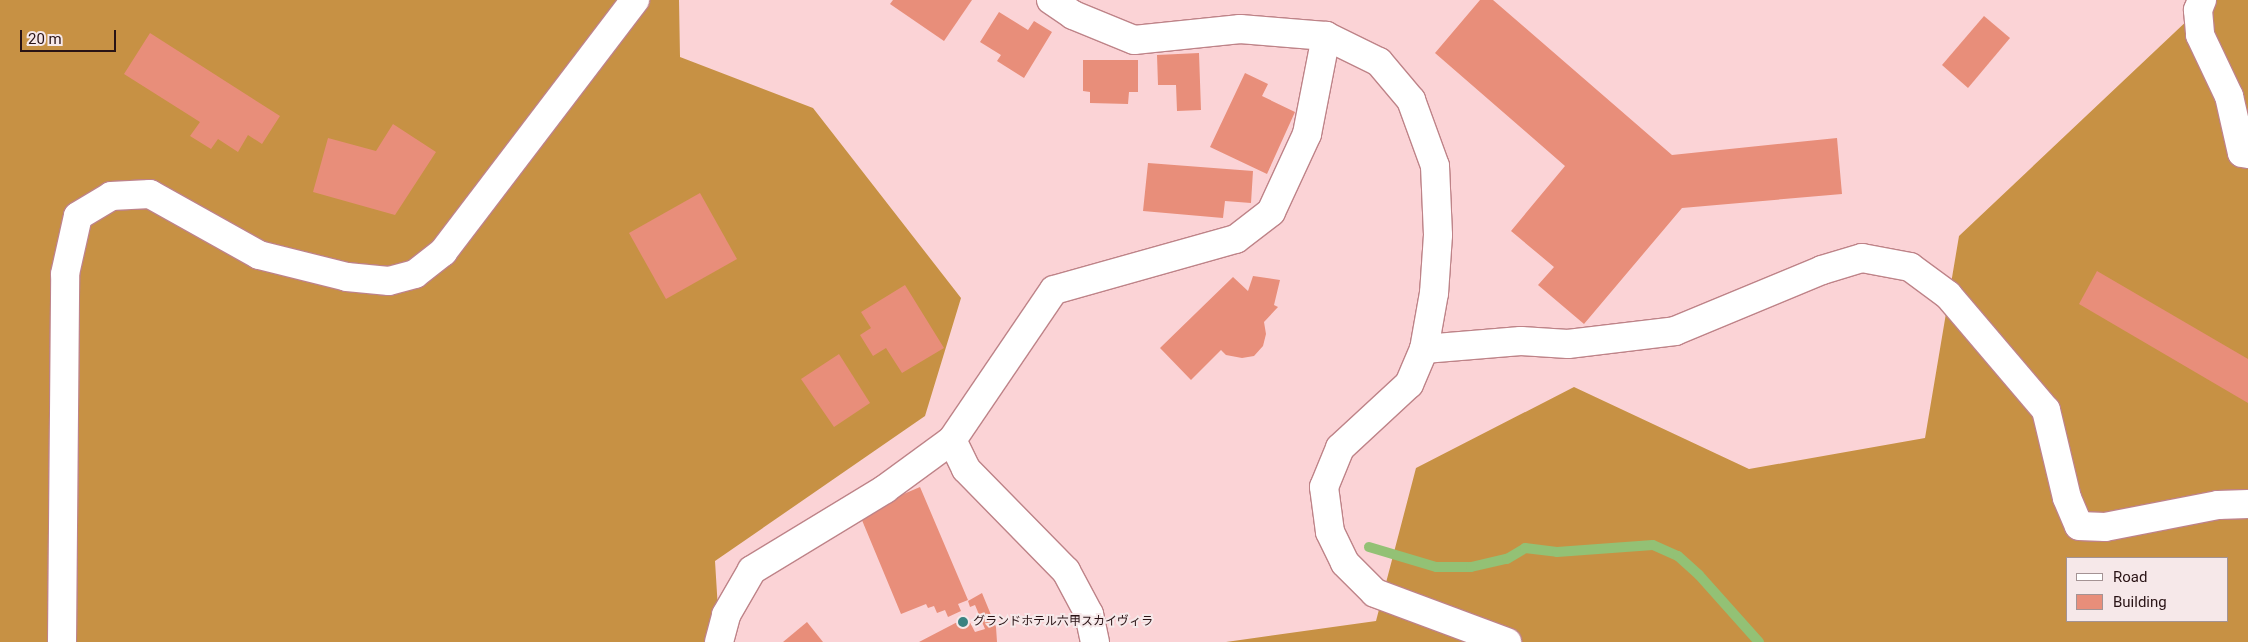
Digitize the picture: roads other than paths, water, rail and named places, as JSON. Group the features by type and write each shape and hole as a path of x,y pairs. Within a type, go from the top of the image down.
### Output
{"street":[{"path":"62,642 66,274 78,216 111,196 150,194 259,255 347,277 389,281 415,274 444,252 635,0"},
{"path":"1051,0 1073,15 1134,40 1240,30 1326,36 1379,62 1411,100 1434,166 1438,235 1434,293 1424,349 1409,384 1340,448 1324,487 1330,532 1345,563 1374,593 1506,642"},
{"path":"2202,0 2198,10 2200,35 2229,96 2242,153 2248,154"},
{"path":"719,642 726,615 752,570 885,489 952,440 1054,290 1236,239 1271,212 1307,134 1326,36"},
{"path":"1424,349 1521,341 1568,344 1675,332 1822,270 1862,258 1910,267 1948,295 2046,410 2067,498 2079,526 2105,527 2218,506 2248,504"},
{"path":"952,440 966,469 1066,571 1089,614 1095,642"}],"waterway":[{"path":"1369,547 1436,567 1471,567 1507,559 1525,548 1557,552 1653,545 1678,556 1699,575 1759,642"}],"place":[{"name":"グランドホテル六甲スカイヴィラ","path":"963,622"}]}
